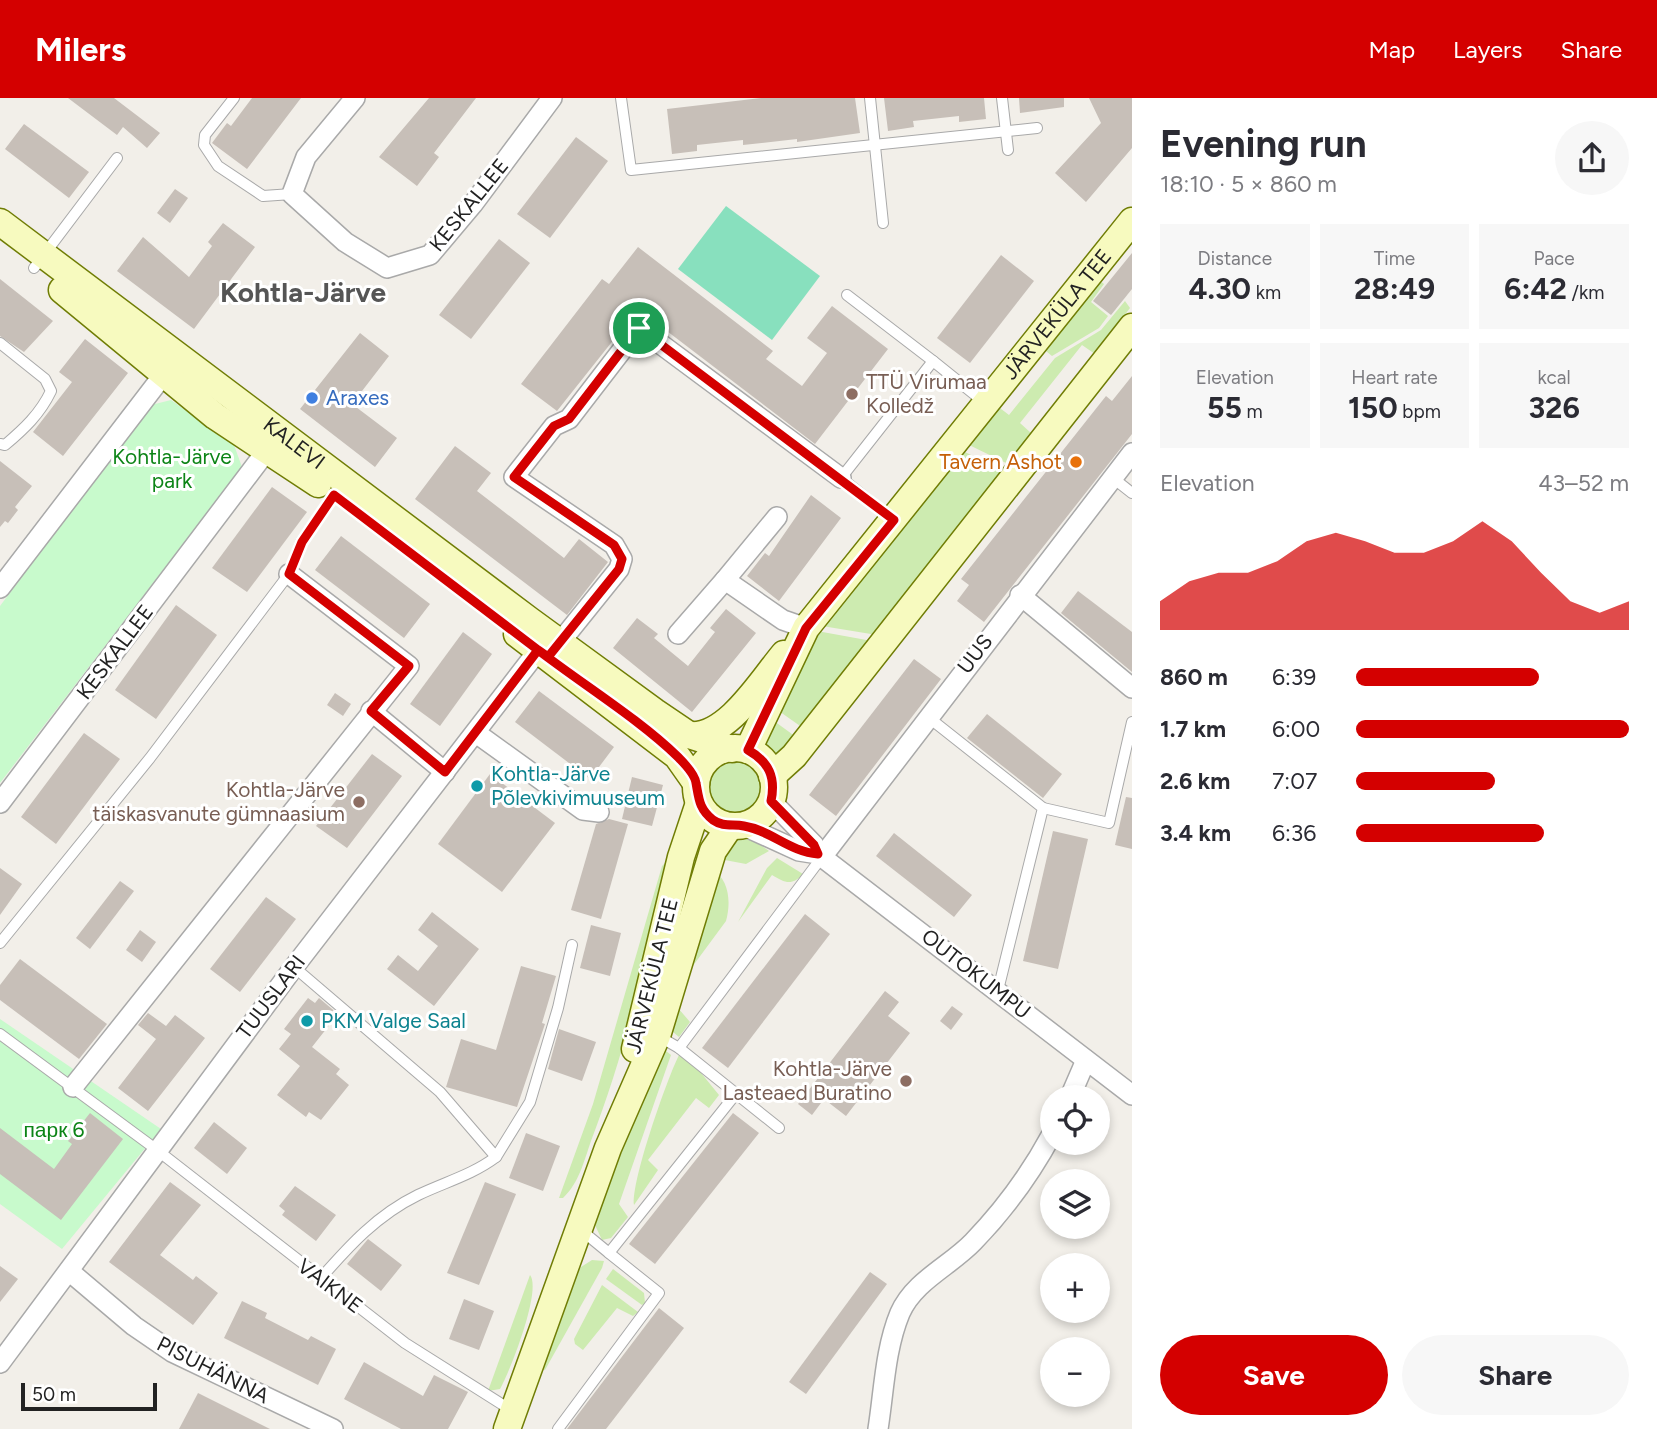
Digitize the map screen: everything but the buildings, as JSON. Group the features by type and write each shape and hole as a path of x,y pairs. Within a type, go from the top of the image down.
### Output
{"main road":[{"name":"JÄRVEKÜLA TEE","path":"740,750 806,628 1132,221"},
{"name":"KALEVI","path":"0,222 39,262 215,416 274,442 549,647 677,757 697,793"},
{"name":"KALEVI","path":"0,242 39,262 215,385 334,495 549,647 689,735 740,750"},
{"path":"772,789 767,765 740,750 712,755 703,765 697,793 717,823 737,826 756,820 794,756 1132,327"},
{"path":"689,735 706,733 727,722 806,628"},
{"name":"JÄRVEKÜLA TEE","path":"659,1038 681,857 697,793"},
{"name":"JÄRVEKÜLA TEE","path":"509,1420 608,1149 659,1038 713,851 737,826"}],"street":[{"path":"292,194 306,157 355,98"},
{"name":"KESKALLEE","path":"292,194 345,242 387,268 430,255 474,204 552,98"},
{"name":"TUUSLARI","path":"0,1363 294,967 445,772 549,647 619,569 622,559 614,545 514,477 554,426 569,419 639,328 841,478"},
{"path":"0,588 164,374 189,372 215,385"},
{"name":"KESKALLEE","path":"0,803 274,442"},
{"name":"UUS","path":"820,855 1132,453"},
{"path":"678,634 777,517"},
{"path":"73,1087 409,666 289,574"},
{"path":"725,580 783,620 806,628"},
{"path":"1020,595 1132,688"},
{"path":"371,711 445,772"},
{"path":"476,733 583,810 599,812"},
{"name":"OUTOKUMPU","path":"772,789 820,855 1132,1096"},
{"name":"OUTOKUMPU","path":"737,826 799,850 820,855"},
{"path":"1075,1085 1086,1060"},
{"path":"878,1429 891,1340 901,1310 923,1283 972,1244 1029,1174 1040,1154"},
{"name":"PISUHÄNNA","path":"69,1272 134,1326 172,1352 332,1429"}],"lane":[{"path":"234,98 205,135 204,145 218,166 263,196 292,194"},
{"path":"621,98 631,170 1037,128"},
{"path":"870,98 883,223"},
{"path":"1002,98 1008,150"},
{"path":"39,262 117,158"},
{"path":"847,295 987,405"},
{"path":"0,343 45,379 51,391 43,408 23,430 5,445 0,444"},
{"path":"894,520 841,478 933,361"},
{"path":"1113,478 1132,493"},
{"path":"0,943 150,758 289,574 302,542 334,495"},
{"path":"927,717 1043,808 1109,822 1132,722"},
{"path":"998,990 1043,808"},
{"path":"779,1128 659,1038 820,855"},
{"path":"320,1279 378,1219 417,1195 476,1172 496,1157 530,1102 558,1008 572,945"},
{"path":"294,967 440,1092 496,1157"},
{"name":"VAIKNE","path":"0,1034 157,1150 320,1279 509,1420"},
{"path":"608,1253 735,1096"},
{"path":"558,1429 659,1293 580,1228"}],"green space":[{"path":"726,206 820,276 772,340 678,269"},
{"path":"1095,277 1104,284 1091,302 1108,316 1099,328 1052,356 1041,347"},
{"path":"1125,301 1130,308 1095,354 1082,345 1020,423 1031,433 1008,464 965,443 996,405 1009,415 1055,358 1101,330"},
{"name":"Kohtla-Järve park","path":"171,400 234,445 242,467 0,783 0,606 151,405"},
{"path":"961,450 1003,471 877,635 822,626"},
{"path":"817,631 872,641 803,728 776,709"},
{"path":"770,718 796,737 776,758 762,745"},
{"path":"728,759 740,759 750,763 758,771 762,787 758,803 750,811 740,815 728,815 718,811 710,803 706,793 706,781 710,771 718,763"},
{"path":"737,838 751,838 769,851 746,864 714,858"},
{"path":"777,858 803,874 788,882 772,875 738,922 767,868"},
{"path":"668,860 644,967 604,1107 573,1186 563,1198 559,1198 593,1104 662,866"},
{"path":"711,869 722,879 728,892 728,914 726,921 681,982 676,995 678,1008 690,1022 679,1037 667,1027 666,1013"},
{"name":"парк 6","path":"0,1019 161,1129 62,1249 0,1204"},
{"path":"666,1051 671,1055 619,1204 628,1217 611,1238 602,1240 594,1223 660,1052"},
{"path":"679,1055 697,1068 719,1095 709,1108 696,1098 648,1160 658,1170 634,1205 644,1153 666,1085"},
{"path":"592,1260 604,1261 602,1268 545,1370 541,1369 574,1276"},
{"path":"613,1269 644,1293 645,1303 642,1305 606,1279"},
{"path":"530,1275 533,1283 532,1297 511,1366 500,1389 488,1391"},
{"path":"602,1285 638,1312 633,1316 617,1308 583,1350 575,1344 574,1339"}],"place":[{"name":"TTÜ Virumaa Kolledž","path":"852,394"},
{"name":"Araxes","path":"312,398"},
{"name":"Tavern Ashot","path":"1076,462"},
{"name":"Kohtla-Järve Põlevkivimuuseum","path":"477,786"},
{"name":"Kohtla-Järve täiskasvanute gümnaasium","path":"359,802"},
{"name":"PKM Valge Saal","path":"307,1021"},
{"name":"Kohtla-Järve Lasteaed Buratino","path":"906,1081"}],"district":[{"name":"Kohtla-Järve","path":"303,292"}],"route":[{"path":"639,328 569,419 554,426 514,477 614,545 622,559 619,569 548,657 538,650 445,772 371,711 409,666 289,574 302,542 334,495 548,657 677,757 696,783 699,803 706,815 717,823 744,826 799,850 818,854 807,837 786,820 771,801 774,789 772,776 759,756 748,750 806,628 894,520 639,328"}]}
